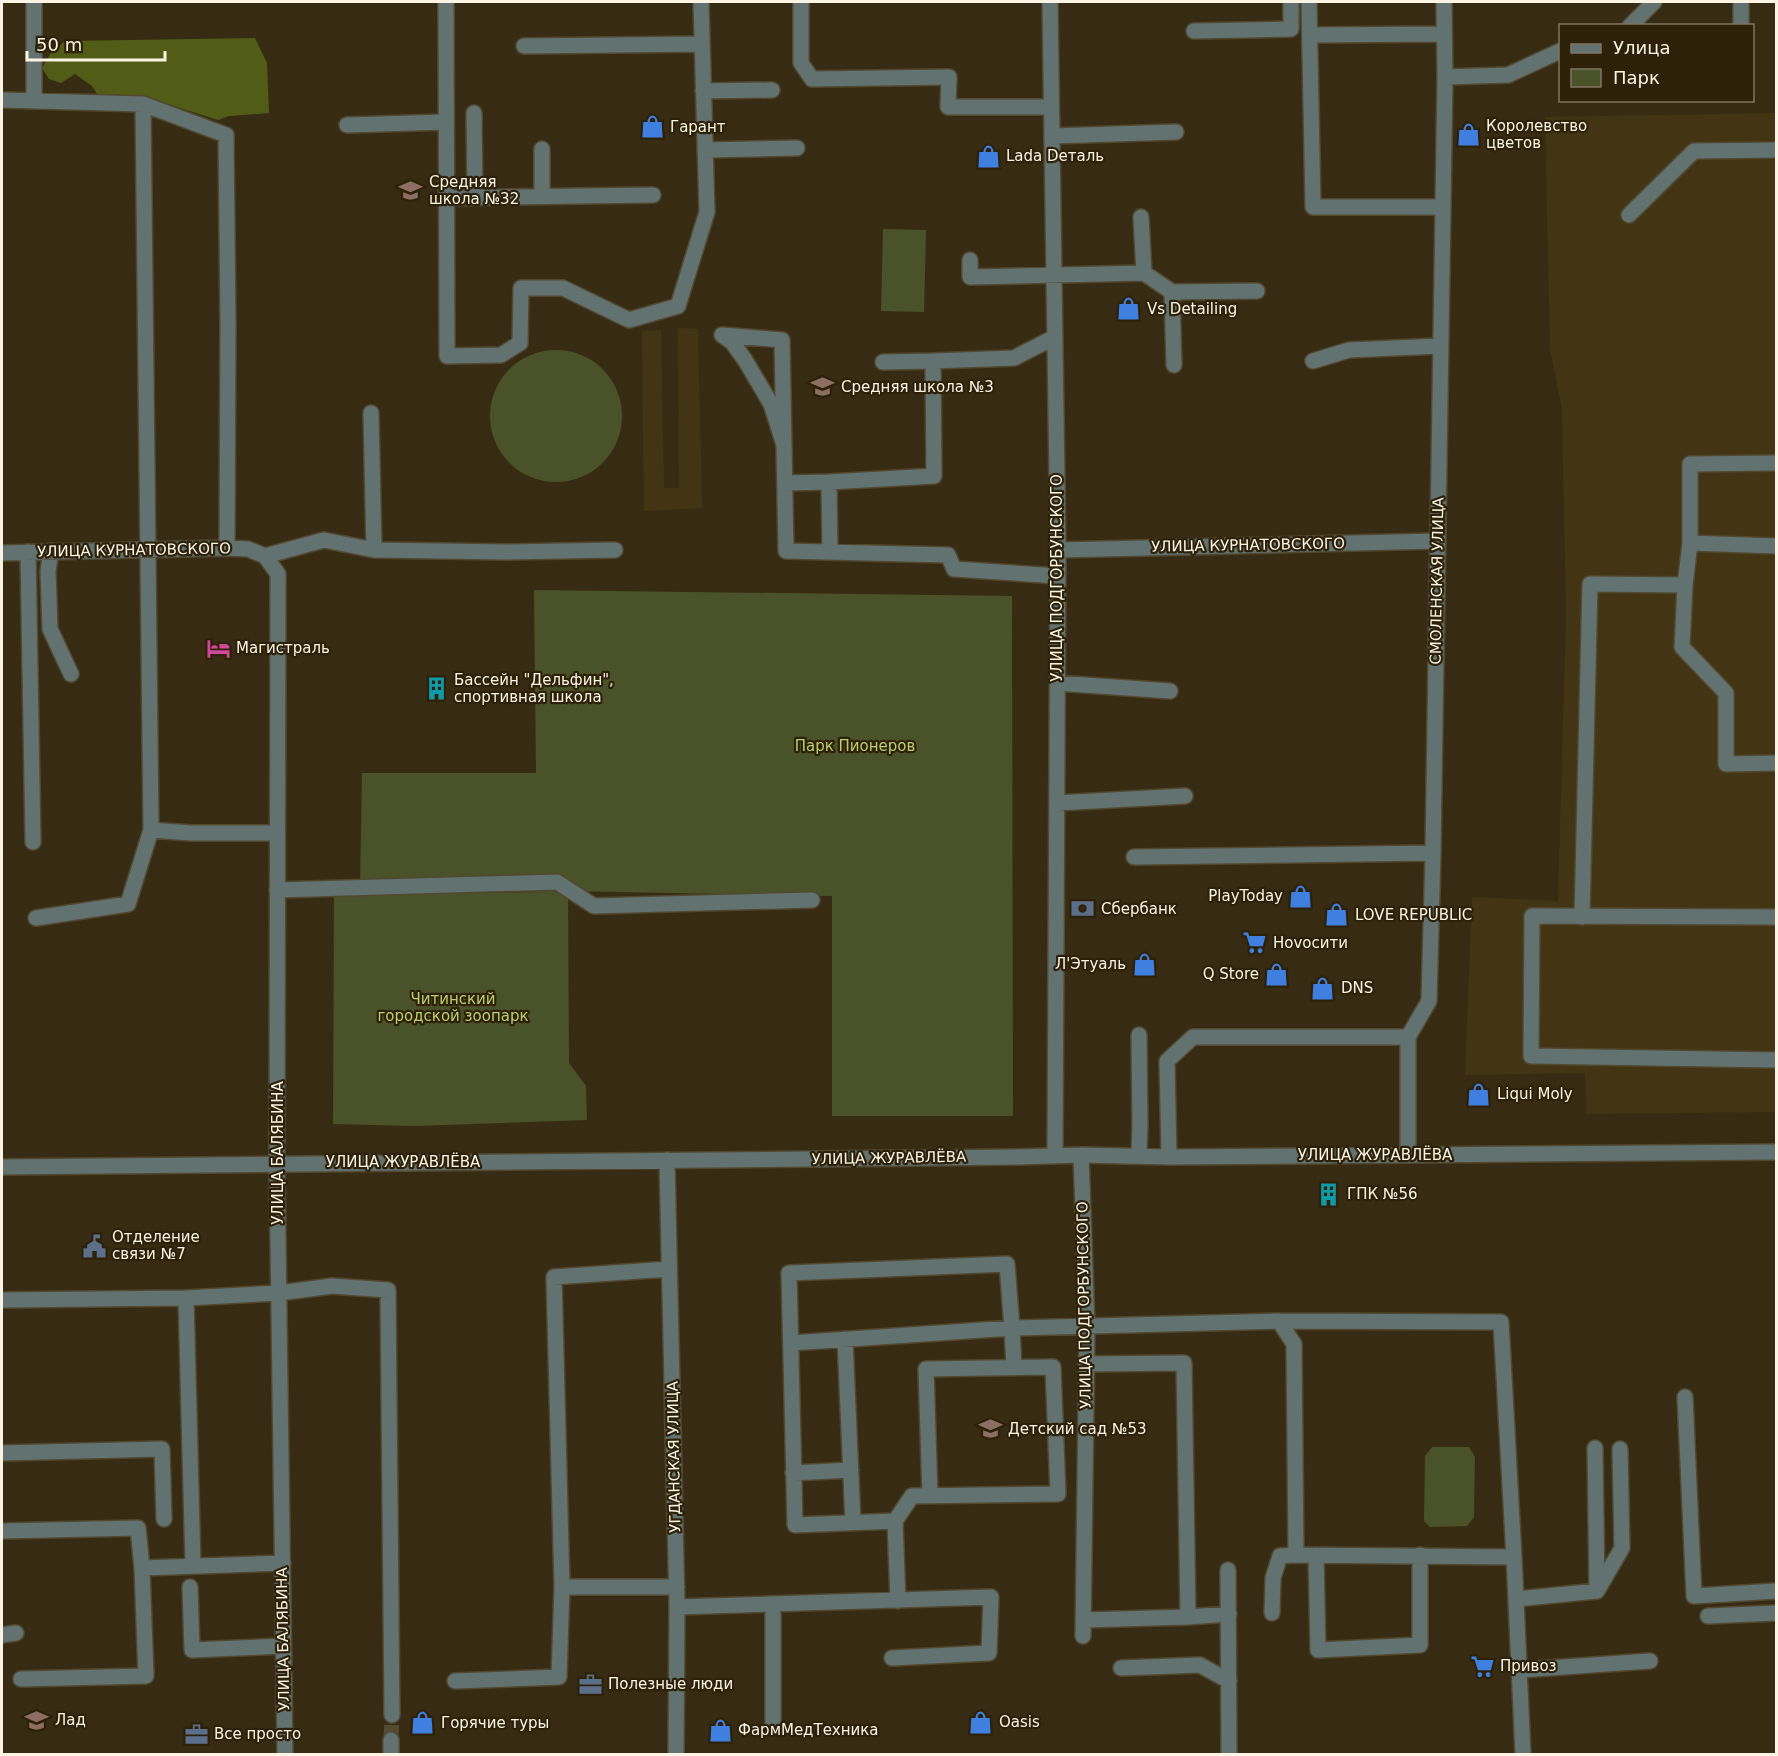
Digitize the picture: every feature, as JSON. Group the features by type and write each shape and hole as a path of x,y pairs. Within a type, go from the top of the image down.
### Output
{"street":[{"path":"34,2 34,101"},
{"path":"446,2 447,356 501,355 520,343 521,288 563,288 629,320 678,306 707,212 701,2"},
{"path":"801,2 801,63 812,79 949,77 948,107 1051,107"},
{"name":"УЛИЦА ПОДГОРБУНСКОГО","path":"1050,2 1058,550 1055,1155"},
{"path":"1194,31 1291,29 1291,2"},
{"path":"1309,2 1313,207 1443,207"},
{"name":"СМОЛЕНСКАЯ УЛИЦА","path":"1408,1155 1408,1037 1428,1001 1433,853 1444,2"},
{"path":"1632,24 1654,2"},
{"path":"1741,2 1742,24"},
{"path":"1310,35 1444,34"},
{"path":"524,46 702,44"},
{"path":"1444,77 1508,75 1559,51"},
{"path":"703,91 772,90"},
{"path":"2,100 142,104 226,135 227,548"},
{"path":"36,918 128,904 151,830 142,104"},
{"path":"474,113 475,197"},
{"path":"347,125 447,122"},
{"path":"1052,136 1176,132"},
{"path":"705,150 797,148"},
{"path":"542,149 542,196"},
{"path":"1629,215 1694,151 1776,150"},
{"path":"447,198 653,195"},
{"path":"1142,217 1144,273"},
{"path":"970,260 969,277 1144,273 1172,292 1257,291"},
{"path":"1172,292 1174,365"},
{"path":"784,445 771,404 745,360 732,342 722,335 782,340 785,483 786,551 948,555 954,569 1058,576"},
{"path":"883,362 1014,358 1055,337"},
{"path":"1313,361 1349,350 1440,346"},
{"path":"785,483 934,476 933,361"},
{"path":"371,413 374,550"},
{"path":"1776,463 1690,464 1690,543 1684,585 1682,647 1726,693 1726,764 1776,763"},
{"path":"829,482 830,552"},
{"path":"265,556 324,540 374,550 506,552 615,550"},
{"name":"УЛИЦА КУРНАТОВСКОГО","path":"1058,550 1438,541"},
{"path":"1690,543 1776,546"},
{"name":"УЛИЦА КУРНАТОВСКОГО","path":"2,553 227,548 248,549 265,556"},
{"path":"51,551 48,571 50,629 71,674"},
{"path":"28,552 33,842"},
{"name":"УЛИЦА БАЛЯБИНА","path":"265,556 278,574 277,1164 285,1755"},
{"path":"1582,916 1590,584 1684,585"},
{"path":"1057,683 1170,691"},
{"path":"1057,803 1185,796"},
{"path":"151,830 191,833 277,833"},
{"path":"1134,857 1433,853"},
{"path":"277,890 557,882 594,906 812,900"},
{"path":"1776,917 1532,916 1531,1056 1776,1060"},
{"path":"1138,1156 1139,1035"},
{"path":"1169,1157 1167,1061 1193,1037 1408,1037"},
{"name":"УЛИЦА ЖУРАВЛЁВА","path":"2,1167 1055,1155 1169,1157 1776,1152"},
{"name":"УЛИЦА ПОДГОРБУНСКОГО","path":"1081,1155 1087,1326 1084,1628 1188,1617"},
{"name":"УГДАНСКАЯ УЛИЦА","path":"667,1161 677,1587 675,1755"},
{"path":"895,1521 795,1525 789,1273 1007,1264 1014,1368"},
{"path":"455,1681 559,1677 562,1587 554,1277 669,1269"},
{"path":"2,1300 186,1298 279,1293 332,1287 388,1290 393,1715"},
{"path":"186,1298 193,1566"},
{"path":"1279,1321 1294,1344 1296,1555"},
{"path":"791,1343 1012,1328 1279,1321 1501,1322 1522,1755"},
{"path":"845,1339 853,1523"},
{"path":"1086,1364 1184,1363 1188,1617 1229,1614"},
{"path":"898,1601 895,1521 912,1496 930,1496 1058,1494 1053,1367 926,1369 930,1496"},
{"path":"1685,1397 1694,1596 1776,1591"},
{"path":"1595,1448 1597,1591"},
{"path":"2,1453 162,1449 164,1519"},
{"path":"1597,1591 1622,1548 1620,1449"},
{"path":"793,1473 851,1470"},
{"path":"2,1531 138,1528 142,1568 146,1676 21,1679"},
{"path":"1316,1555 1318,1650 1420,1645 1420,1555"},
{"path":"1272,1614 1273,1578 1280,1556 1514,1557"},
{"path":"142,1568 283,1563"},
{"path":"1228,1570 1229,1755"},
{"path":"190,1587 192,1650 283,1647"},
{"path":"562,1587 677,1587"},
{"path":"1516,1599 1597,1591"},
{"path":"677,1607 991,1597 989,1653 892,1658"},
{"path":"773,1604 773,1725"},
{"path":"1708,1616 1776,1613"},
{"path":"1519,1670 1650,1661"},
{"path":"1120,1668 1200,1665 1229,1681"}],"shaded area":[{"path":"1776,113 1776,1112 1586,1114 1585,1073 1465,1075 1472,897 1558,901 1566,617 1562,409 1550,349 1545,117"},
{"path":"678,328 698,329 702,508 644,511 642,331 661,330 664,488 679,488"}],"green space":[{"path":"255,38 267,63 269,113 229,116 218,120 145,97 99,97 92,86 75,74 61,83 49,79 42,68 50,54 65,41"},
{"path":"883,229 926,230 924,312 881,311"},
{"path":"556,350 581,355 603,369 617,391 622,416 617,441 603,463 581,477 556,482 531,477 509,463 495,441 490,416 495,391 509,369 531,355"},
{"name":"Парк Пионеров","path":"534,590 1012,596 1013,1116 832,1116 832,896 568,891 569,1063 586,1086 587,1120 415,1126 333,1124 334,894 550,892 360,888 362,773 536,773"},
{"path":"1432,1447 1469,1447 1475,1457 1474,1517 1467,1526 1430,1527 1424,1521 1425,1456"}],"tunnel":[{"path":"391,1740 392,1715"}],"place":[{"name":"Гарант","path":"652,127"},
{"name":"Королевство цветов","path":"1468,135"},
{"name":"Lada Dеталь","path":"988,156"},
{"name":"Средняя школа №32","path":"411,191"},
{"name":"Vs Detailing","path":"1129,309"},
{"name":"Средняя школа №3","path":"823,387"},
{"name":"Магистраль","path":"218,648"},
{"name":"Бассейн \"Дельфин\", спортивная школа","path":"436,689"},
{"name":"PlayToday","path":"1301,896"},
{"name":"Сбербанк","path":"1083,909"},
{"name":"LOVE REPUBLIC","path":"1337,915"},
{"name":"Ноvосити","path":"1255,943"},
{"name":"Л'Этуаль","path":"1144,964"},
{"name":"Q Store","path":"1277,974"},
{"name":"DNS","path":"1323,988"},
{"name":"Liqui Moly","path":"1479,1094"},
{"name":"ГПК №56","path":"1329,1194"},
{"name":"Отделение связи №7","path":"94,1246"},
{"name":"Детский сад №53","path":"990,1429"},
{"name":"Привоз","path":"1482,1666"},
{"name":"Полезные люди","path":"590,1684"},
{"name":"Лад","path":"37,1720"},
{"name":"Oasis","path":"981,1722"},
{"name":"Горячие туры","path":"423,1723"},
{"name":"ФармМедТехника","path":"720,1730"},
{"name":"Все просто","path":"196,1734"}],"park label":[{"name":"Читинский городской зоопарк","path":"453,1008"}]}
